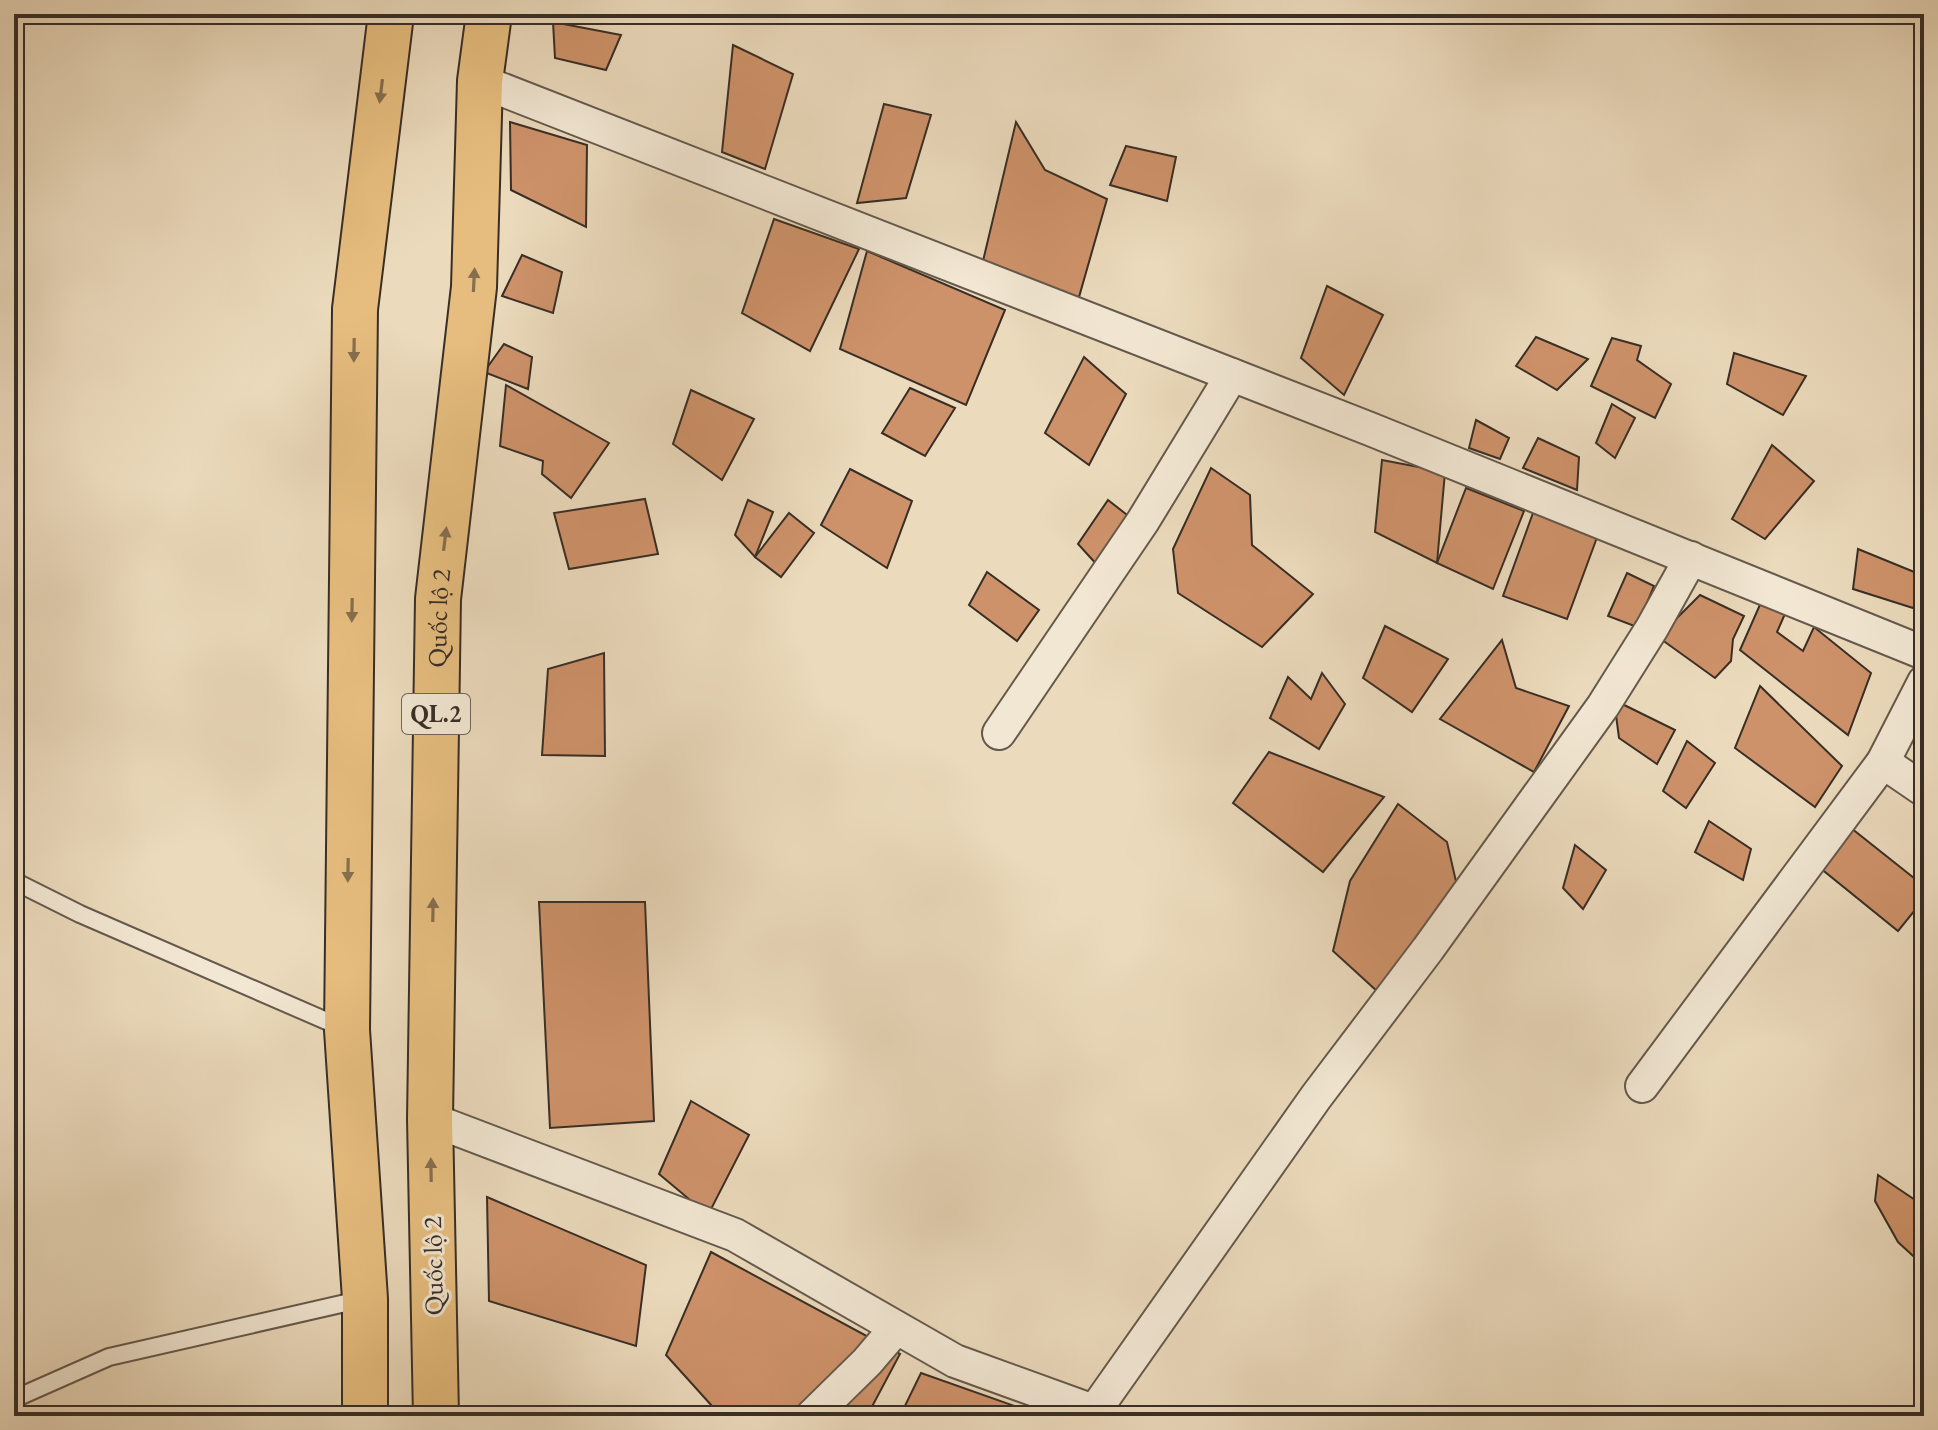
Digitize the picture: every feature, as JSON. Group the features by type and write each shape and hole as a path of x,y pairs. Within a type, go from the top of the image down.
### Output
{"highway":[{"path":"365,1416 365,1299 347,1030 355,309 391,14"},
{"name":"Quốc lộ 2","path":"436,1416 430,1119 438,599 474,287 480,81 489,14"}],"street":[{"path":"480,81 1232,375 1924,653"},
{"path":"999,733 1143,521 1232,375"},
{"path":"430,1119 735,1235 955,1361 1097,1415 1316,1097 1428,949 1603,706 1691,558"},
{"path":"1642,1086 1883,762 1924,682"},
{"path":"1883,762 1924,790"},
{"path":"812,1416 867,1362 896,1328"}],"lane":[{"path":"14,881 80,914 347,1030"},
{"path":"14,1399 109,1357 365,1299"}],"building":[{"path":"553,22 621,35 606,70 555,58"},
{"path":"733,45 793,74 765,169 722,152"},
{"path":"884,104 931,115 906,198 857,203"},
{"path":"510,122 587,145 586,227 511,190"},
{"path":"1016,122 1045,170 1107,199 1077,304 983,261"},
{"path":"1126,146 1176,157 1167,201 1110,185"},
{"path":"774,219 859,249 810,351 742,313"},
{"path":"867,251 1005,310 966,405 840,349"},
{"path":"522,255 562,272 553,313 502,296"},
{"path":"1327,286 1383,315 1344,395 1301,358"},
{"path":"1536,337 1588,359 1557,390 1516,366"},
{"path":"1612,338 1641,346 1637,360 1671,384 1655,418 1591,386"},
{"path":"504,344 532,357 528,389 484,372"},
{"path":"1734,353 1806,376 1783,415 1727,384"},
{"path":"1084,357 1126,394 1089,465 1045,433"},
{"path":"506,385 609,443 571,498 542,474 543,461 500,446"},
{"path":"910,388 955,408 925,456 882,433"},
{"path":"691,390 754,419 722,480 673,444"},
{"path":"1612,404 1635,418 1615,458 1596,443"},
{"path":"1476,420 1509,438 1500,459 1469,448"},
{"path":"1538,438 1579,457 1577,490 1523,468"},
{"path":"1772,445 1814,481 1765,539 1732,519"},
{"path":"1382,460 1445,472 1437,563 1375,532"},
{"path":"1211,468 1250,495 1252,545 1313,594 1262,647 1178,593 1173,549"},
{"path":"850,469 912,501 887,568 821,525"},
{"path":"1466,488 1524,511 1493,589 1437,563"},
{"path":"645,499 658,554 569,569 554,513"},
{"path":"748,500 773,512 755,557 735,535"},
{"path":"1108,500 1131,518 1099,567 1078,544"},
{"path":"789,513 814,533 781,577 755,557"},
{"path":"1533,513 1599,532 1567,619 1503,596"},
{"path":"1858,549 1924,576 1924,590 1913,608 1853,589"},
{"path":"987,572 1039,610 1017,641 969,605"},
{"path":"1627,573 1654,586 1637,627 1608,616"},
{"path":"1770,582 1795,591 1777,632 1803,651 1814,627 1871,673 1848,735 1740,650"},
{"path":"1700,595 1744,616 1733,639 1731,661 1715,678 1658,637"},
{"path":"1385,626 1448,659 1412,712 1363,678"},
{"path":"1502,640 1516,688 1569,706 1534,772 1440,719"},
{"path":"604,653 605,756 542,755 548,669"},
{"path":"1322,673 1345,704 1319,749 1270,718 1288,677 1311,699"},
{"path":"1760,686 1842,766 1815,807 1735,748"},
{"path":"1614,700 1675,730 1657,764 1619,738"},
{"path":"1687,741 1715,763 1686,808 1663,791"},
{"path":"1269,752 1384,797 1323,872 1233,803"},
{"path":"1398,804 1447,842 1460,899 1378,992 1333,951 1350,881"},
{"path":"1709,821 1751,849 1743,880 1695,852"},
{"path":"1846,824 1924,886 1924,899 1898,931 1814,863"},
{"path":"1575,845 1606,870 1583,909 1563,888"},
{"path":"539,902 645,902 654,1121 550,1128"},
{"path":"691,1101 749,1135 708,1215 659,1174"},
{"path":"1878,1175 1924,1206 1924,1266 1898,1242 1875,1201"},
{"path":"487,1197 646,1265 636,1346 489,1301"},
{"path":"711,1252 900,1354 867,1416 721,1416 666,1355"},
{"path":"921,1373 1043,1416 900,1416"}]}
